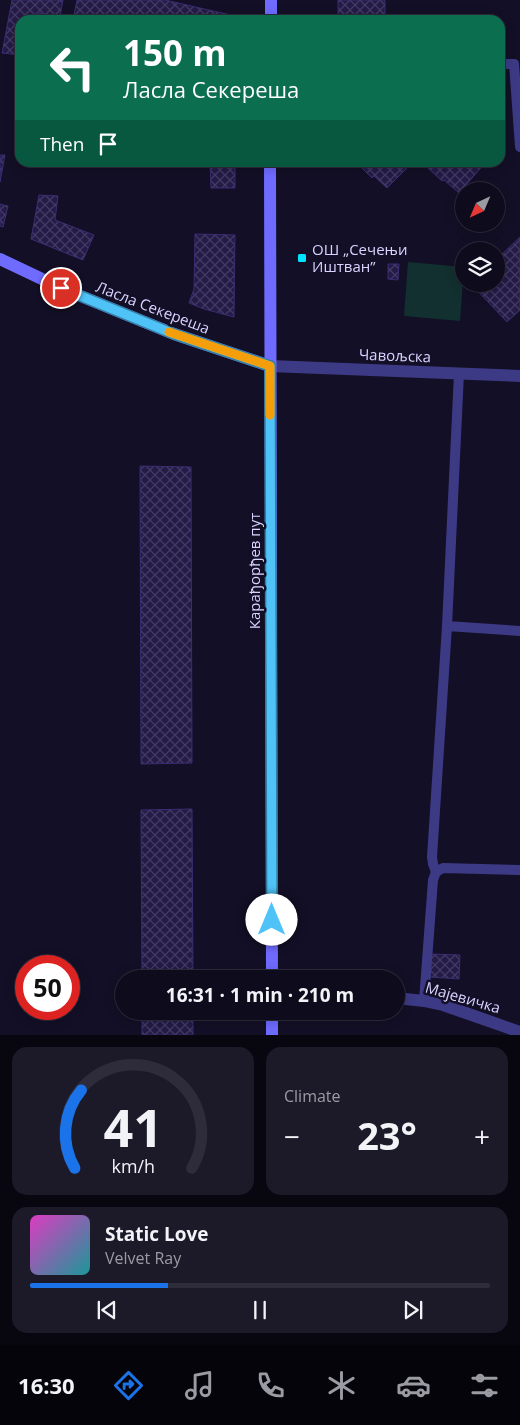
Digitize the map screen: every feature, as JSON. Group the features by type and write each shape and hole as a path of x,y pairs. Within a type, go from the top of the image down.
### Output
{"main road":[{"path":"271,0 271,15"},
{"name":"Карађорђев пут","path":"270,167 272,970"},
{"name":"Ласла Секереша","path":"0,259 61,288 174,334 270,366"},
{"path":"272,1020 272,1035"}],"street":[{"name":"Чавољска","path":"270,366 520,376"},
{"name":"Мајевичка","path":"405,999 443,1005 520,1032"}],"lane":[{"path":"505,64 514,64 520,147"},
{"path":"436,872 432,857 447,626 458,373"},
{"path":"447,626 520,631"},
{"path":"424,1001 433,880 436,872 443,868 520,870"}],"green space":[{"path":"408,262 455,266 455,292 462,292 460,321 404,316"}],"building":[{"path":"12,0 63,0 60,15 37,13 37,15 15,15 15,54 2,53"},
{"path":"77,0 165,0 231,15 74,15"},
{"path":"338,0 385,0 385,15 338,15"},
{"path":"0,155 5,155 0,182"},
{"path":"210,167 235,167 235,188 211,188"},
{"path":"361,167 408,167 387,188 374,176 372,178"},
{"path":"427,167 482,167 469,182 455,182 455,190 444,180 442,181"},
{"path":"39,195 58,196 55,220 94,235 83,260 31,239"},
{"path":"0,204 8,206 3,227 0,226"},
{"path":"195,234 235,235 234,317 189,303 194,289"},
{"path":"520,237 520,310 507,322 479,292 505,292 505,251"},
{"path":"388,264 399,264 398,280 388,279"},
{"path":"140,466 191,467 192,763 141,764"},
{"path":"192,809 193,970 142,970 141,810"},
{"path":"431,954 460,955 459,979 430,977"},
{"path":"142,1020 193,1020 193,1035 142,1035"}],"slow traffic":[{"path":"169,332 270,366 270,415"}],"place":[{"name":"ОШ „Сечењи Иштван”","path":"302,258"}],"route":[{"path":"61,288 174,334 270,366 272,920"}]}
